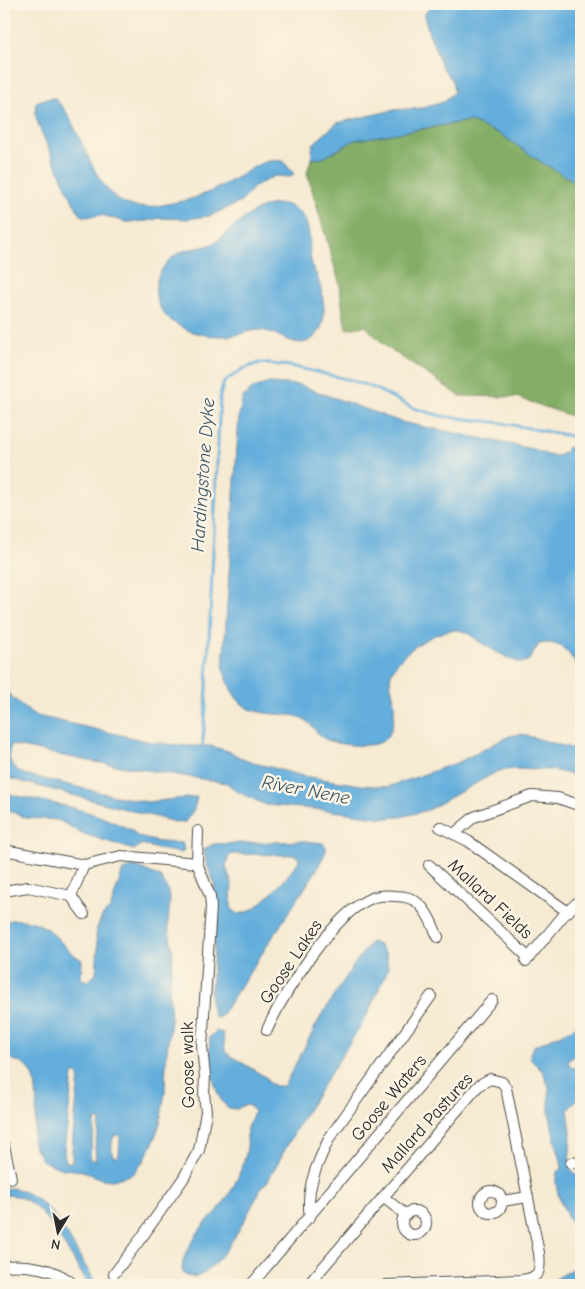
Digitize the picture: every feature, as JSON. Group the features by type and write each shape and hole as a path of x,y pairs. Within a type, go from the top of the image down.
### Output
{"street":[{"name":"Mallard Fields","path":"454,834 474,817 532,796 558,798 581,806"},
{"name":"Mallard Fields","path":"440,827 468,841 568,912"},
{"name":"Goose walk","path":"114,1274 178,1186 199,1150 206,1112 202,1046 211,907 210,896 197,863 198,831"},
{"path":"4,850 84,865 121,856 197,863"},
{"name":"Mallard Fields","path":"429,864 527,959 581,899"},
{"path":"71,896 84,865"},
{"path":"4,891 28,887 71,896 84,914"},
{"name":"Goose Lakes","path":"267,1030 286,993 324,939 349,914 371,898 384,895 399,896 415,901 425,910 438,937"},
{"name":"Goose Waters","path":"310,1217 309,1198 322,1154 330,1137 431,996"},
{"name":"Goose Waters","path":"256,1284 492,1000"},
{"name":"Mallard Pastures","path":"308,1285 479,1085 490,1079 502,1082 506,1088 528,1196 540,1265 536,1276 521,1280 386,1285"},
{"path":"4,1146 11,1178"},
{"path":"502,1201 528,1196"},
{"name":"Mallard Pastures","path":"383,1197 406,1215"},
{"path":"4,1266 15,1265 47,1270 62,1275 74,1285"}],"green space":[{"path":"469,121 500,134 544,164 574,181 581,179 581,416 571,416 516,397 460,396 385,346 365,326 347,329 343,314 340,285 307,173 311,159 323,158 355,140"}],"water":[{"path":"433,4 581,4 581,179 574,181 544,164 500,134 469,121 355,140 323,158 311,159 313,144 337,123 394,110 423,108 443,102 454,92 452,80 442,67 424,15"},
{"path":"54,98 67,114 105,187 122,202 133,206 156,206 195,198 265,162 283,161 294,174 290,177 274,176 254,187 241,202 209,216 126,222 102,215 86,217 81,215 73,202 39,127 35,112 36,102"},
{"path":"285,204 299,212 307,225 312,265 322,294 323,319 318,333 312,339 307,342 295,342 261,330 230,336 205,335 187,330 168,318 157,300 156,282 165,265 172,258 185,250 213,244 246,217 259,209 271,205"},
{"path":"269,383 299,385 401,422 533,449 552,456 560,455 568,447 581,451 581,672 569,654 560,646 554,644 539,644 529,660 521,663 497,652 466,632 458,630 445,631 415,647 398,662 392,671 390,679 394,707 392,727 386,738 381,742 369,745 336,743 321,736 306,720 296,716 260,712 241,703 232,692 223,669 239,415 243,397 253,388"},
{"name":"River Nene","path":"4,690 33,715 151,742 187,746 210,746 228,751 247,761 303,776 361,785 388,787 459,762 509,736 521,734 581,751 581,776 551,770 513,769 498,771 428,810 401,817 385,818 266,805 236,791 227,783 89,761 11,745 9,754 12,765 23,774 147,802 197,797 194,809 185,822 175,822 11,779 4,774"},
{"path":"4,793 70,807 97,815 132,830 138,837 159,842 182,843 184,849 182,853 157,849 142,844 134,850 84,834 58,820 25,818 16,813 4,811"},
{"path":"304,841 323,843 326,846 326,851 316,871 220,1017 215,1017 213,1014 210,1001 217,910 214,882 206,862 204,849 214,844","holes":["232,854 294,855 299,860 295,866 277,888 255,908 238,914 231,908 232,883 226,867 228,857"]},
{"path":"136,866 160,877 166,886 170,899 168,925 173,953 169,992 171,1020 166,1059 165,1092 160,1123 153,1143 143,1162 133,1174 113,1180 101,1179 83,1171 63,1169 52,1165 42,1160 32,1142 36,1104 33,1075 24,1065 4,1057 4,923 13,920 23,920 42,926 82,960 81,979 88,981 96,974 97,928 102,916 110,909 123,870","holes":["75,1072 79,1076 72,1161 67,1163 64,1151 73,1075","96,1119 100,1123 95,1147 96,1160 92,1160 90,1154","115,1135 120,1136 119,1154 116,1157 113,1156 112,1143"]},
{"path":"371,942 379,945 386,954 388,967 366,1017 301,1120 268,1181 262,1187 231,1242 209,1269 198,1276 188,1276 183,1272 184,1258 198,1233 215,1214 235,1184 246,1155 247,1128 254,1111 246,1105 238,1109 230,1108 221,1100 212,1073 210,1037 216,1031 223,1033 225,1051 228,1054 267,1078 268,1082 275,1086 284,1086 321,1016 355,963"},
{"path":"581,1025 581,1053 570,1059 568,1063 581,1071 581,1094 568,1110 571,1132 569,1167 581,1179 581,1245 557,1190 557,1172 562,1169 549,1111 549,1087 543,1072 531,1060 530,1053 534,1046"},
{"path":"12,1188 27,1193 41,1202 52,1214 98,1285 89,1285 54,1228 42,1214 30,1203 17,1196 4,1196 4,1189"},
{"path":"581,1264 579,1285 552,1285 554,1280"}],"waterway":[{"name":"Hardingstone Dyke","path":"202,749 206,707 220,396 224,382 243,369 259,363 290,366 351,380 374,388 413,408 441,416 502,423 581,438"}]}
